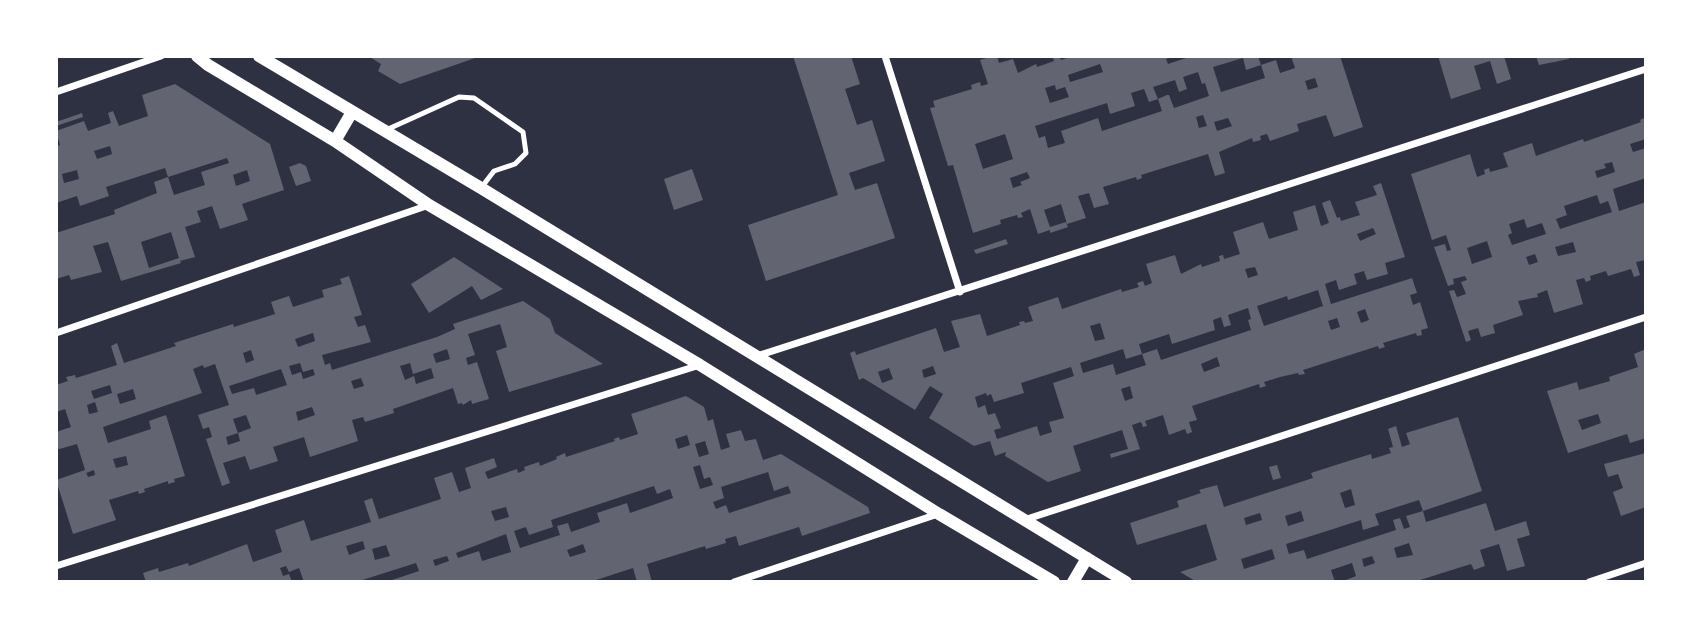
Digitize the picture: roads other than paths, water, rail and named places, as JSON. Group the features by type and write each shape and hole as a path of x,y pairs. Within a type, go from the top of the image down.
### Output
{"street":[{"path":"56,92 161,56"},
{"path":"197,56 335,141 429,205 700,365 939,514 1054,582"},
{"path":"258,56 481,188 1126,582"},
{"path":"885,56 960,292"},
{"path":"755,357 1646,69"},
{"path":"335,141 352,112"},
{"path":"56,333 429,205"},
{"path":"1024,520 1646,317"},
{"path":"56,566 700,365"},
{"path":"734,582 939,514"},
{"path":"1073,582 1087,558"},
{"path":"1590,582 1646,563"}],"lane":[{"path":"384,131 459,97 474,99 523,132 526,153 514,164 494,171 481,188"}]}
